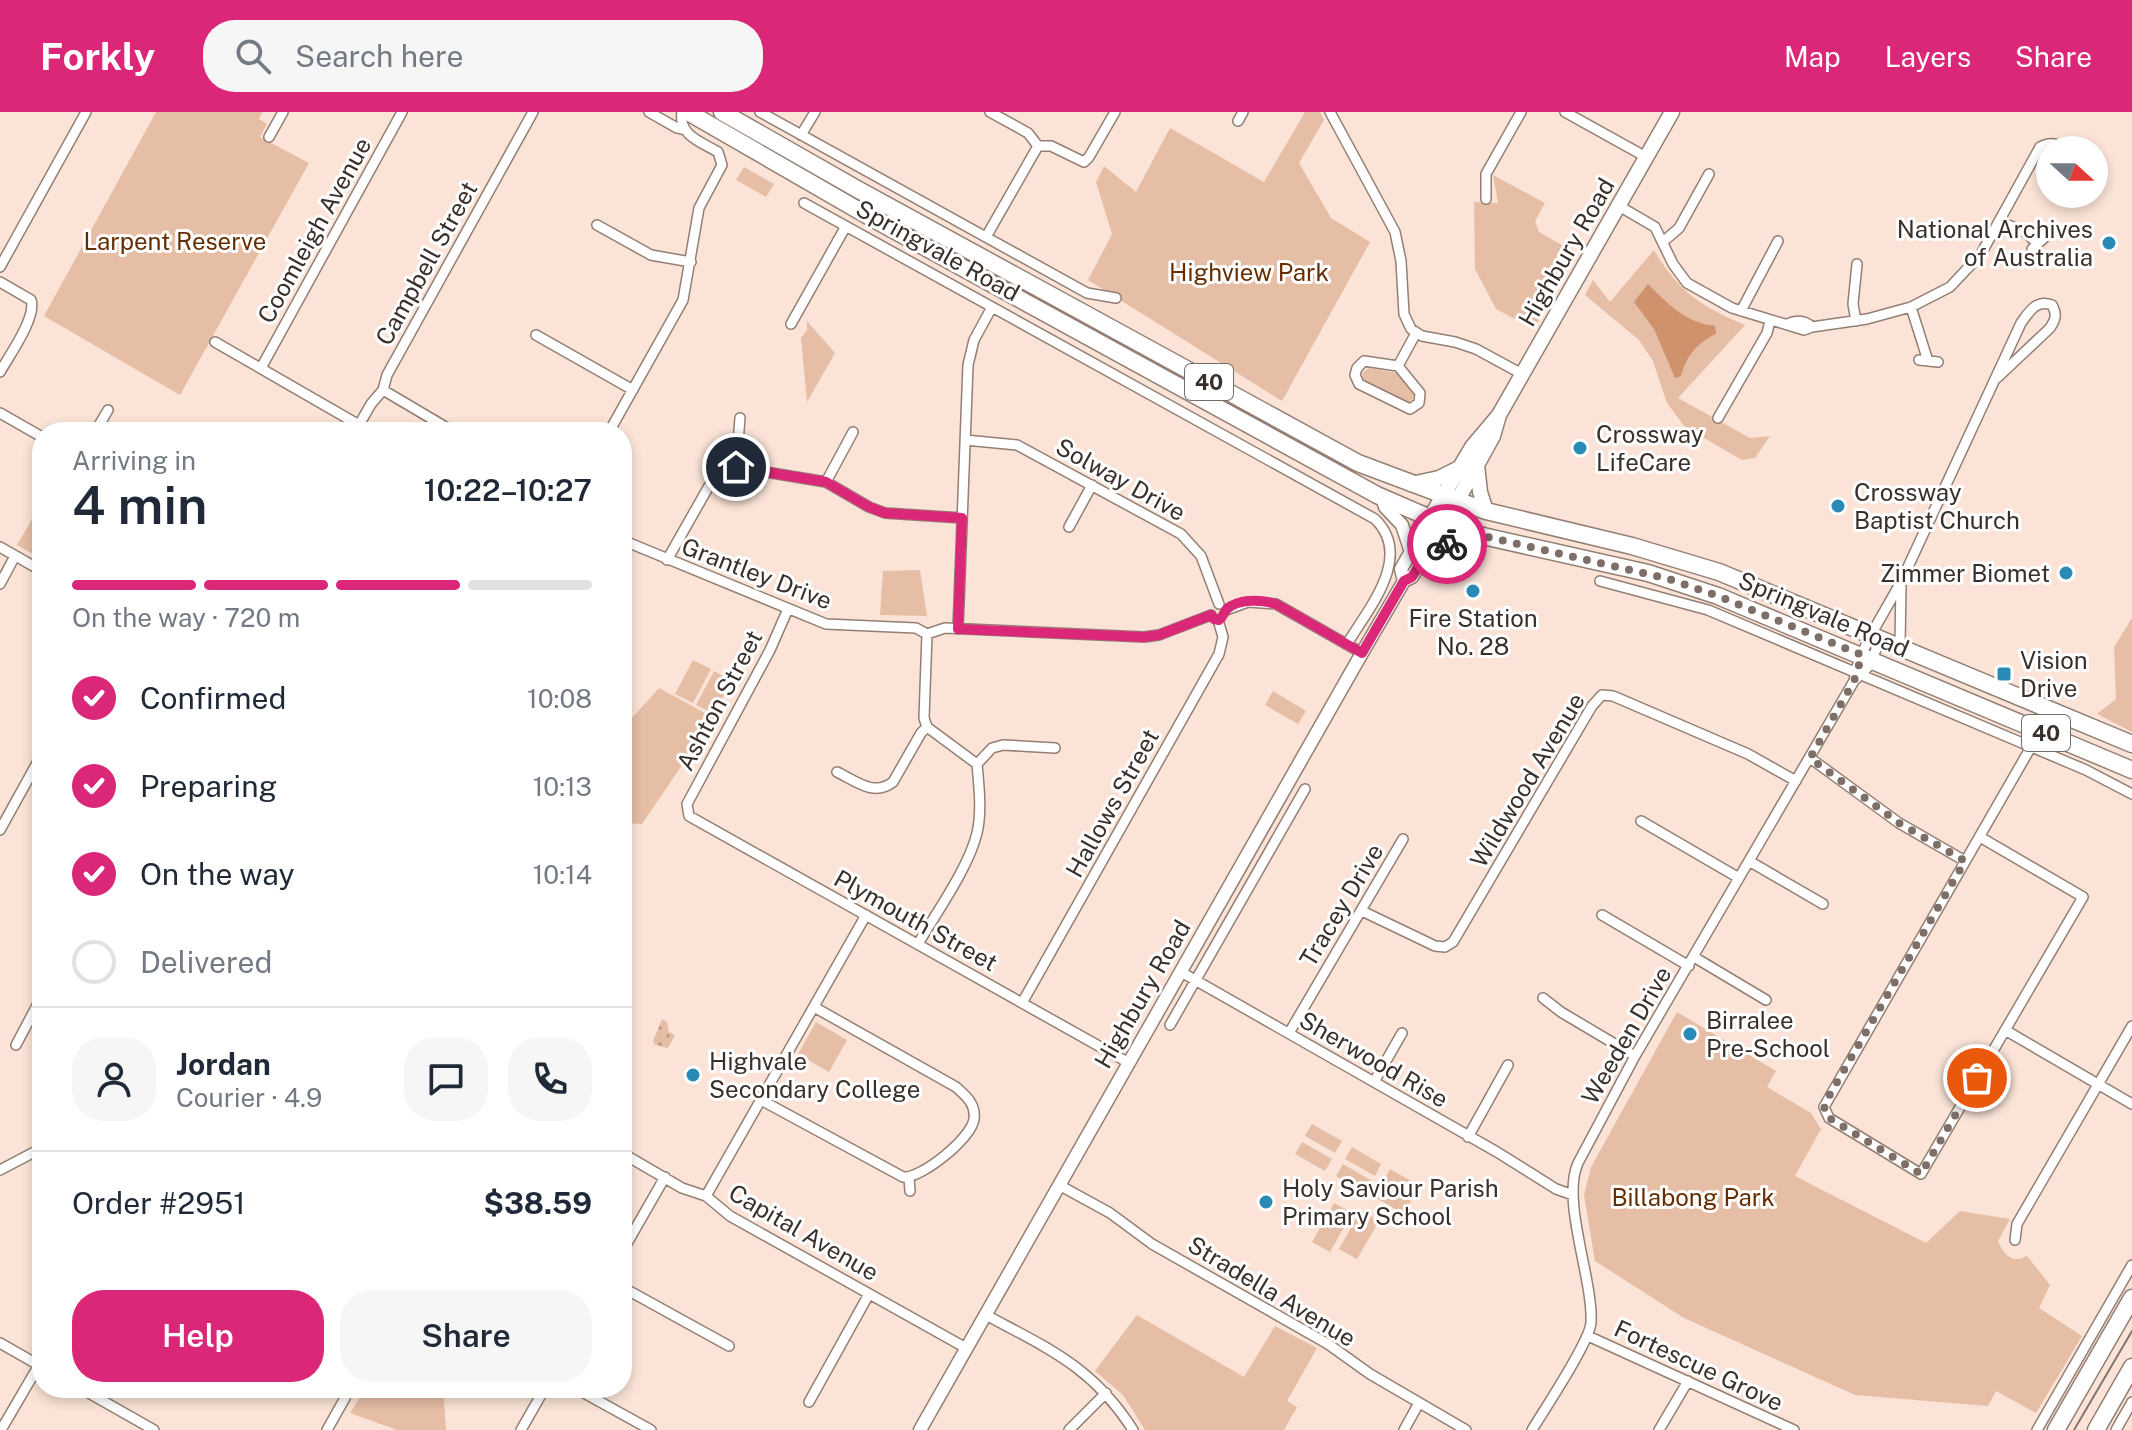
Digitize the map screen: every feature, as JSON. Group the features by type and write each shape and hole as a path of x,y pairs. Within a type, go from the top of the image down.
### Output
{"highway":[{"name":"Springvale Road","path":"722,112 1329,448 1411,484 1486,511 1694,563 2132,744"},
{"name":"Springvale Road","path":"688,118 1382,497 1483,536 1669,579 1718,596 2132,770"},
{"path":"2053,1430 2126,1318 2132,1298"},
{"path":"2096,1430 2132,1367"}],"main road":[{"name":"Highbury Road","path":"920,1430 1362,653 1404,581 1412,577 1426,554 1438,520 1450,499 1477,465 1493,436 1499,415 1672,112"},
{"name":"Highbury Road","path":"1450,499 1459,468 1484,430 1499,415"},
{"path":"1477,465 1486,511"},
{"path":"1411,484 1439,478 1459,468"},
{"path":"1382,497 1385,507 1402,525 1411,552"},
{"name":"Highbury Road","path":"1404,581 1401,569 1438,520"},
{"path":"1426,554 1451,543 1469,542 1483,536"}],"street":[{"path":"0,267 86,112"},
{"path":"269,137 283,112"},
{"name":"Coomleigh Avenue","path":"261,368 402,112"},
{"name":"Campbell Street","path":"361,422 372,401 383,390 387,375 533,112"},
{"name":"Springvale Road","path":"649,112 677,128 688,118"},
{"name":"Springvale Road","path":"760,112 1087,293 1116,298"},
{"path":"801,135 815,112"},
{"path":"990,112 1028,133 1038,146"},
{"path":"1038,146 1051,146 1084,162 1115,112"},
{"path":"1330,112 1395,232 1407,324 1416,333 1470,346 1522,374"},
{"path":"1486,199 1486,174 1521,112"},
{"path":"1565,112 1646,157"},
{"name":"Springvale Road","path":"688,118 691,136 716,151 722,161 699,208 691,262"},
{"path":"986,237 1038,146"},
{"path":"1619,206 1655,227 1673,264 1687,283 1711,299 1804,330 1911,307 1958,280 1981,254 2001,222 2036,155"},
{"path":"1664,241 1679,228 1709,174"},
{"name":"Springvale Road","path":"884,225 902,190"},
{"name":"Springvale Road","path":"804,203 1363,511 1379,523 1391,556 1387,575 1347,644"},
{"path":"2001,222 2025,232 2038,244"},
{"path":"597,225 651,255 691,262 683,300 615,422"},
{"path":"791,324 846,226"},
{"path":"1741,311 1778,241"},
{"path":"1856,321 1853,304 1857,264"},
{"path":"0,282 31,300 33,306 0,372"},
{"path":"1876,636 2021,323 2033,307 2042,303 2052,305 2056,311 2050,328 1997,378"},
{"path":"1048,338 1067,304"},
{"path":"958,629 970,355 974,340 992,307"},
{"path":"1911,307 1929,361"},
{"path":"1718,418 1767,333 1770,321"},
{"path":"1398,366 1416,333"},
{"path":"536,335 633,390"},
{"path":"215,342 346,422"},
{"path":"1364,361 1398,366 1420,393 1419,403 1410,409 1359,384 1355,375 1364,361"},
{"path":"383,390 437,422"},
{"path":"101,422 108,410"},
{"path":"0,413 32,431"},
{"path":"736,467 740,418"},
{"path":"826,482 853,432"},
{"name":"Solway Drive","path":"965,440 1017,445 1181,534 1203,560 1222,607"},
{"path":"667,560 709,486 719,474 736,467 826,482 885,513 962,518"},
{"path":"1069,527 1092,485"},
{"name":"Grantley Drive","path":"632,544 826,624 916,628 927,634 945,628 1144,637 1214,618"},
{"path":"0,547 32,565"},
{"path":"0,584 15,556"},
{"name":"Springvale Road","path":"1600,581 1704,609 1856,677 2091,772 2132,794"},
{"path":"1900,646 1901,582"},
{"path":"1214,618 1223,618 1222,607 1255,601 1276,604 1362,653"},
{"name":"Ashton Street","path":"686,810 770,650 788,609"},
{"name":"Hallows Street","path":"1022,1003 1219,654 1223,637 1214,618"},
{"path":"918,944 972,850 978,831 977,764 927,727 924,718 927,634"},
{"name":"Weeden Drive","path":"1588,1336 1591,1321 1573,1195 1578,1163 1635,1056 1810,758 1876,636"},
{"name":"Wildwood Avenue","path":"1362,911 1435,946 1445,947 1453,942 1592,706 1602,695 1621,699 1745,752 1796,781"},
{"path":"837,772 873,789 887,787 927,727"},
{"path":"977,764 992,748 1003,745 1055,748"},
{"path":"1980,837 2083,897 1921,1174 1829,1118 1824,1111 1825,1103 2031,747"},
{"path":"1810,758 1899,823 1965,861"},
{"path":"0,830 32,772"},
{"path":"1170,1025 1305,789"},
{"name":"Plymouth Street","path":"686,810 693,819 1129,1063"},
{"path":"1641,821 1739,878"},
{"name":"Tracey Drive","path":"1289,1033 1403,839"},
{"path":"1749,861 1823,904"},
{"path":"706,1196 866,915"},
{"path":"1602,915 1766,1000"},
{"name":"Sherwood Rise","path":"1181,972 1556,1189 1573,1195"},
{"path":"1543,998 1635,1056"},
{"path":"761,1100 896,1174 909,1178 922,1172 970,1132 974,1121 971,1102 956,1087 814,1007"},
{"path":"16,1045 32,1015"},
{"path":"2015,1240 2017,1224 2132,1026"},
{"path":"2005,1030 2132,1104"},
{"path":"1374,1082 1402,1033"},
{"path":"1468,1137 1508,1065"},
{"path":"0,1170 32,1153"},
{"name":"Capital Avenue","path":"632,1159 694,1193 706,1196 730,1216 966,1348"},
{"path":"632,1235 665,1177"},
{"path":"909,1178 910,1191"},
{"path":"1547,1182 1573,1181"},
{"name":"Stradella Avenue","path":"1059,1185 1110,1213 1152,1244 1328,1344 1370,1374 1466,1430"},
{"path":"2037,1430 2132,1265"},
{"path":"632,1293 729,1346"},
{"path":"809,1402 869,1294"},
{"path":"986,1315 1076,1365 1106,1393 1133,1430"},
{"path":"1532,1430 1588,1336"},
{"name":"Fortescue Grove","path":"1588,1336 1789,1429"},
{"path":"0,1343 32,1361"},
{"path":"1,1430 32,1379"},
{"path":"1659,1430 1688,1381"},
{"path":"1069,1430 1106,1393"},
{"path":"98,1398 154,1430"},
{"path":"327,1430 345,1398"},
{"path":"521,1430 539,1398"},
{"path":"593,1398 651,1430"},
{"path":"2116,1430 2132,1402"},
{"path":"1404,1430 1419,1403"},
{"path":"2049,1409 2053,1430"}],"green space":[{"name":"Larpent Reserve","path":"156,112 262,112 259,119 267,124 260,137 309,163 180,395 44,316"},
{"name":"Highview Park","path":"1305,112 1320,112 1324,120 1299,163 1331,218 1370,242 1282,401 1088,280 1112,234 1096,182 1104,166 1136,192 1170,128 1264,182"},
{"path":"744,167 774,184 766,197 736,180"},
{"path":"1493,175 1545,203 1535,221 1539,232 1576,253 1534,329 1496,309 1475,269 1474,202 1498,203"},
{"path":"1654,250 1672,277 1692,296 1745,325 1678,398 1750,438 1770,436 1755,458 1742,460 1685,427 1667,403 1653,361 1639,340 1585,295 1593,280 1610,302"},
{"path":"807,321 835,353 807,402 801,338 807,330"},
{"path":"1369,368 1397,373 1414,391 1413,399 1406,404 1364,381 1362,373"},
{"path":"32,519 32,553 17,545"},
{"path":"920,570 927,616 880,615 883,571"},
{"path":"2132,618 2132,732 2097,714 2116,699 2114,647"},
{"path":"693,660 711,669 693,703 675,694"},
{"path":"714,671 732,681 714,714 696,705"},
{"path":"659,688 714,718 642,824 632,824 632,718"},
{"path":"1273,691 1306,711 1298,724 1265,705"},
{"name":"Billabong Park","path":"1677,1012 1776,1071 1767,1087 1811,1113 1821,1129 1795,1176 1926,1243 1960,1211 2010,1219 1998,1241 2003,1250 2009,1257 2017,1259 2027,1256 2050,1285 2039,1308 2082,1336 2036,1413 1996,1391 1988,1406 1855,1395 1684,1318 1595,1261 1584,1195 1591,1167"},
{"path":"662,1019 667,1022 669,1032 675,1035 668,1048 655,1045 653,1041"},
{"path":"816,1022 847,1040 829,1072 798,1054"},
{"path":"1312,1124 1342,1141 1335,1153 1305,1136"},
{"path":"1302,1142 1332,1159 1325,1171 1295,1154"},
{"path":"1352,1147 1381,1164 1375,1176 1345,1159"},
{"path":"1343,1164 1372,1181 1365,1193 1336,1176"},
{"path":"1390,1169 1420,1186 1413,1198 1383,1182"},
{"path":"1381,1185 1411,1201 1404,1214 1374,1197"},
{"path":"1334,1203 1352,1213 1330,1252 1312,1242"},
{"path":"1361,1210 1379,1221 1357,1259 1339,1249"},
{"path":"1137,1315 1244,1377 1275,1326 1317,1348 1287,1401 1297,1407 1284,1430 1145,1430 1123,1395 1095,1371"},
{"path":"360,1398 444,1398 446,1430 397,1430 350,1413"}],"shaded area":[{"path":"1648,284 1686,316 1715,326 1716,334 1694,350 1681,376 1675,378 1654,329 1634,302"}],"tram line":[{"path":"2074,1430 2132,1331"}],"way so far":[{"path":"1447,544 1469,542 1483,536 1648,573 1700,589 1862,655 1854,681 1810,758 1899,823 1965,861 1825,1103 1825,1115 1921,1174 1977,1078"}],"place":[{"name":"National Archives of Australia","path":"2109,243"},
{"name":"Crossway LifeCare","path":"1580,448"},
{"name":"Crossway Baptist Church","path":"1838,506"},
{"name":"Zimmer Biomet","path":"2066,573"},
{"name":"Fire Station No. 28","path":"1473,591"},
{"name":"Vision Drive","path":"2004,674"},
{"name":"Birralee Pre-School","path":"1690,1034"},
{"name":"Highvale Secondary College","path":"693,1075"},
{"name":"Holy Saviour Parish Primary School","path":"1266,1202"}],"route":[{"path":"736,467 826,482 885,513 962,518 958,629 1144,637 1159,635 1211,615 1219,620 1226,610 1261,601 1276,604 1362,653 1404,581 1412,577 1426,554 1447,544"}]}
